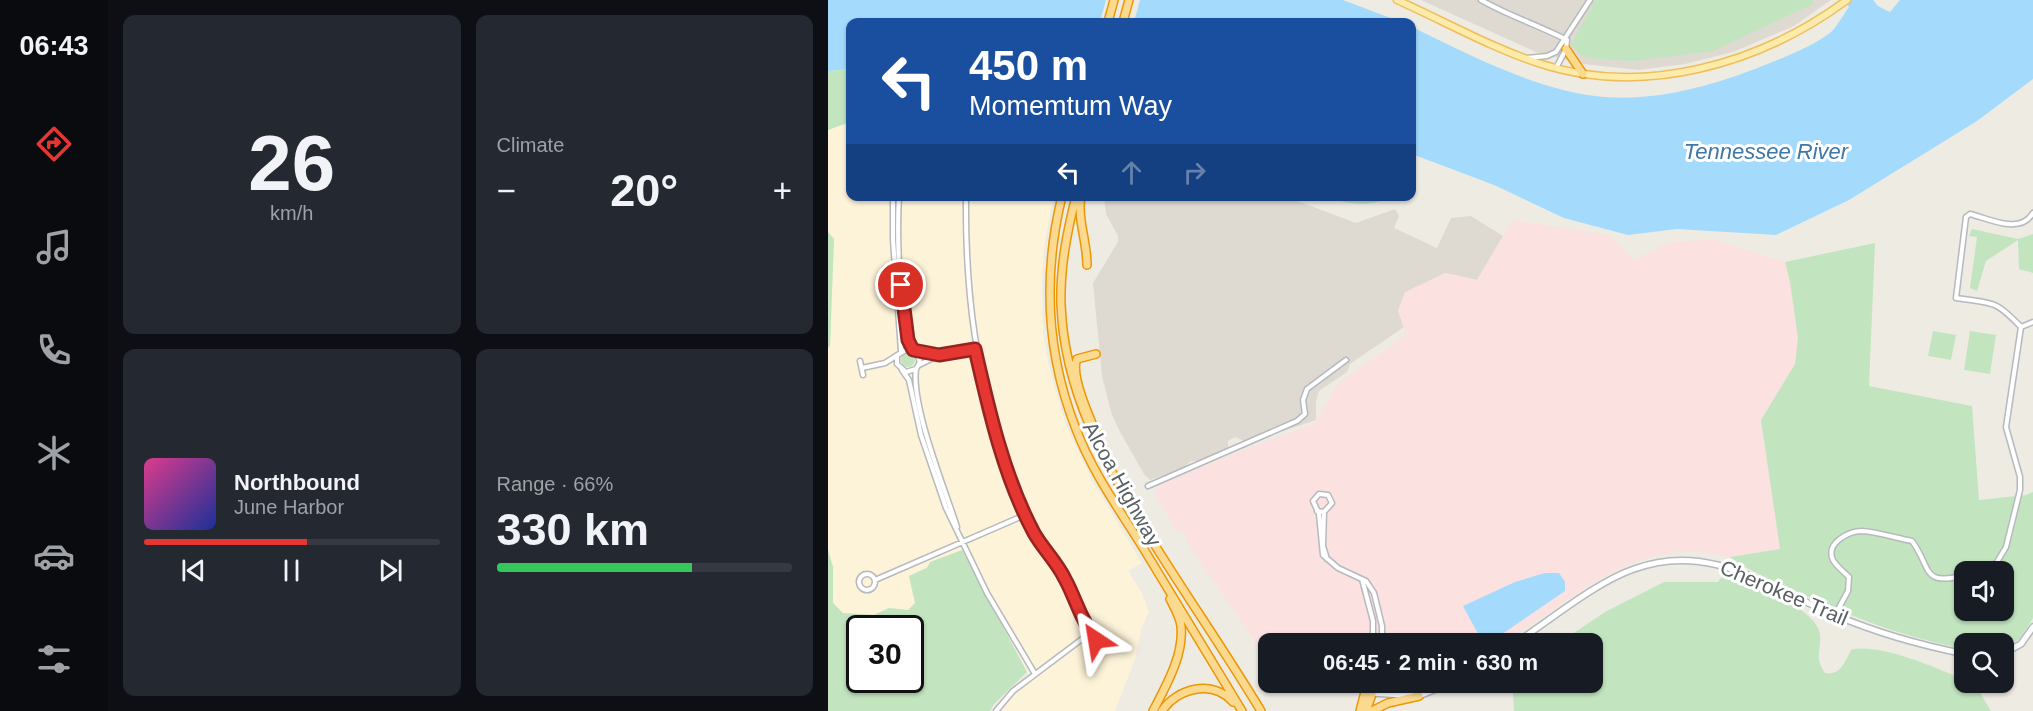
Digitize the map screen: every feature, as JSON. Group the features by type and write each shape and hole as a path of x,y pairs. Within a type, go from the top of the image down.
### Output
{"highway":[{"path":"1109,18 1114,0"},
{"path":"1124,18 1129,0"},
{"path":"1566,49 1583,74"},
{"name":"Alcoa Highway","path":"1061,201 1054,233 1049,315 1058,370 1076,430 1132,529 1241,711"},
{"name":"Alcoa Highway","path":"1076,201 1067,230 1061,304 1073,384 1088,426 1118,484 1261,711"},
{"path":"1078,201 1078,213 1087,245 1087,265"},
{"path":"1096,354 1077,359 1076,373 1084,401 1118,484"},
{"path":"1132,529 1181,625 1178,652 1168,683 1153,711"},
{"path":"1162,711 1169,700 1183,692 1197,688 1215,690 1229,697 1241,711"},
{"path":"1361,710 1368,693"},
{"path":"1372,711 1388,702 1419,696"}],"main road":[{"path":"1397,0 1525,58 1583,74 1626,78 1656,76 1723,63 1787,38 1847,0"}],"street":[{"path":"1481,0 1513,18 1534,23 1567,40"},
{"path":"1525,58 1553,54 1567,40 1590,0"},
{"path":"1556,68 1566,49 1567,40"},
{"path":"862,369 885,363 897,357 901,351 893,240 893,201"},
{"path":"898,201 901,285 908,340 920,358 914,379 927,433 961,539"},
{"path":"966,201 967,277 975,349 1002,451 1035,534 1067,581 1076,608 1096,640"},
{"path":"2021,327 2005,309 1996,304 1956,298 1966,217 1970,214 2016,226 2028,222 2033,213"},
{"path":"2021,327 2033,322"},
{"path":"1998,561 2006,547 2020,490 2020,477 2006,427 2021,327"},
{"path":"901,351 939,355 975,349"},
{"path":"885,363 909,372 939,355"},
{"path":"897,357 901,369 909,380 934,477 945,508 987,593 1035,674"},
{"path":"1149,486 1297,421 1305,414 1303,400 1306,389 1346,360"},
{"path":"861,361 864,375"},
{"path":"1328,560 1323,546 1324,512 1332,503 1330,497 1325,494 1314,498 1313,504 1317,511 1321,551 1328,560 1366,581 1376,599 1382,633"},
{"path":"1317,511 1324,512"},
{"path":"874,579 866,575 860,580 860,585 863,589 871,589 874,579 961,539 1026,515"},
{"path":"1835,616 1848,591 1849,577 1833,560 1832,554 1836,542 1842,536 1861,531 1912,541 1926,570 1933,577 1939,580 1954,577"},
{"name":"Cherokee Trail","path":"1531,633 1618,576 1646,565 1672,560 1713,562 1835,616 1892,637 1954,651"},
{"path":"1362,579 1373,621 1373,633"},
{"path":"2014,648 2021,644 2033,627"},
{"path":"996,711 1013,691 1090,633"},
{"path":"1368,693 1419,696 1428,693"}],"shaded area":[{"path":"1421,0 1831,0 1794,26 1733,52 1685,64 1638,70 1584,64 1536,52"},
{"path":"846,123 846,201 1052,201 1044,247 1042,283 1043,332 1049,366 1065,423 1093,482 1142,563 1128,571 1142,593 1149,612 1142,626 1135,659 1115,711 1002,711 1014,695 1032,681 962,550 909,576 915,603 908,610 889,608 874,615 842,614 833,602 833,567 828,550 828,348 830,346 834,239 828,232 828,130"},
{"path":"1104,201 1298,201 1356,223 1395,209 1399,216 1394,228 1437,248 1451,218 1471,216 1503,236 1477,280 1445,273 1398,310 1404,327 1350,364 1347,372 1319,391 1316,401 1316,420 1271,435 1268,433 1244,441 1235,437 1228,441 1228,447 1223,451 1201,461 1191,461 1182,469 1150,480 1144,474 1119,430 1111,412 1102,376 1093,283 1118,242 1118,236 1106,214"},
{"path":"1513,220 1608,235 1633,260 1668,243 1711,239 1785,262 1798,338 1795,364 1761,420 1780,549 1730,557 1705,552 1675,552 1649,557 1624,566 1596,581 1518,633 1258,633 1258,645 1188,544 1185,533 1177,530 1173,525 1156,496 1156,490 1160,485 1238,452 1314,424 1339,383 1406,335 1398,310 1405,292 1445,273 1477,280"}],"green space":[{"path":"1595,0 1813,0 1813,4 1713,51 1633,61 1598,59 1581,55 1571,45"},
{"path":"846,69 846,123 828,130 828,71"},
{"path":"1341,201 1381,201 1365,204"},
{"path":"1972,229 2018,239 2033,234 2033,273 2019,269 2018,240 1986,261 1977,291 1970,288 1977,237 1969,236"},
{"path":"828,232 834,239 830,346 828,348"},
{"path":"1875,243 1869,386 1972,406 1979,500 2026,495 2033,492 2033,618 2020,639 2014,642 2014,633 1954,633 1954,646 1921,639 1841,611 1764,577 1730,557 1780,549 1761,420 1795,364 1798,338 1785,262"},
{"path":"1933,331 1956,335 1951,360 1928,356"},
{"path":"1970,331 1996,335 1990,374 1964,370"},
{"path":"908,353 913,355 915,360 913,365 908,367 903,365 901,360 903,355"},
{"path":"828,550 833,567 833,603 843,613 874,615 889,608 908,610 915,603 909,576 927,568 930,562 962,550 1027,672 994,704 990,711 828,711"},
{"path":"1725,572 1777,595 1804,612 1814,621 1819,630 1819,661 1825,673 1839,670 1851,650 1877,650 1892,653 1954,676 1954,693 1980,693 1991,711 1514,711 1513,693 1603,693 1603,633 1574,633 1605,612 1664,582 1718,582"}],"water":[{"path":"828,0 1343,0 1390,18 846,18 846,69 828,71"},
{"name":"Tennessee River","path":"1844,0 1873,0 1878,6 1890,12 1900,0 2033,0 2033,79 1977,121 1849,200 1776,235 1677,229 1628,235 1564,218 1494,185 1416,156 1416,29 1501,69 1548,86 1595,96 1637,97 1700,87 1741,74 1796,52 1833,30 1849,7"},
{"path":"1545,573 1559,573 1565,582 1565,591 1504,633 1478,633 1463,606 1515,582"}],"pier":[{"path":"1106,0 1140,0 1135,18 1101,18"}],"route":[{"path":"901,285 908,340 913,350 939,355 975,349 1002,451 1026,515 1035,534 1057,563 1067,581 1084,624 1096,640"}]}
